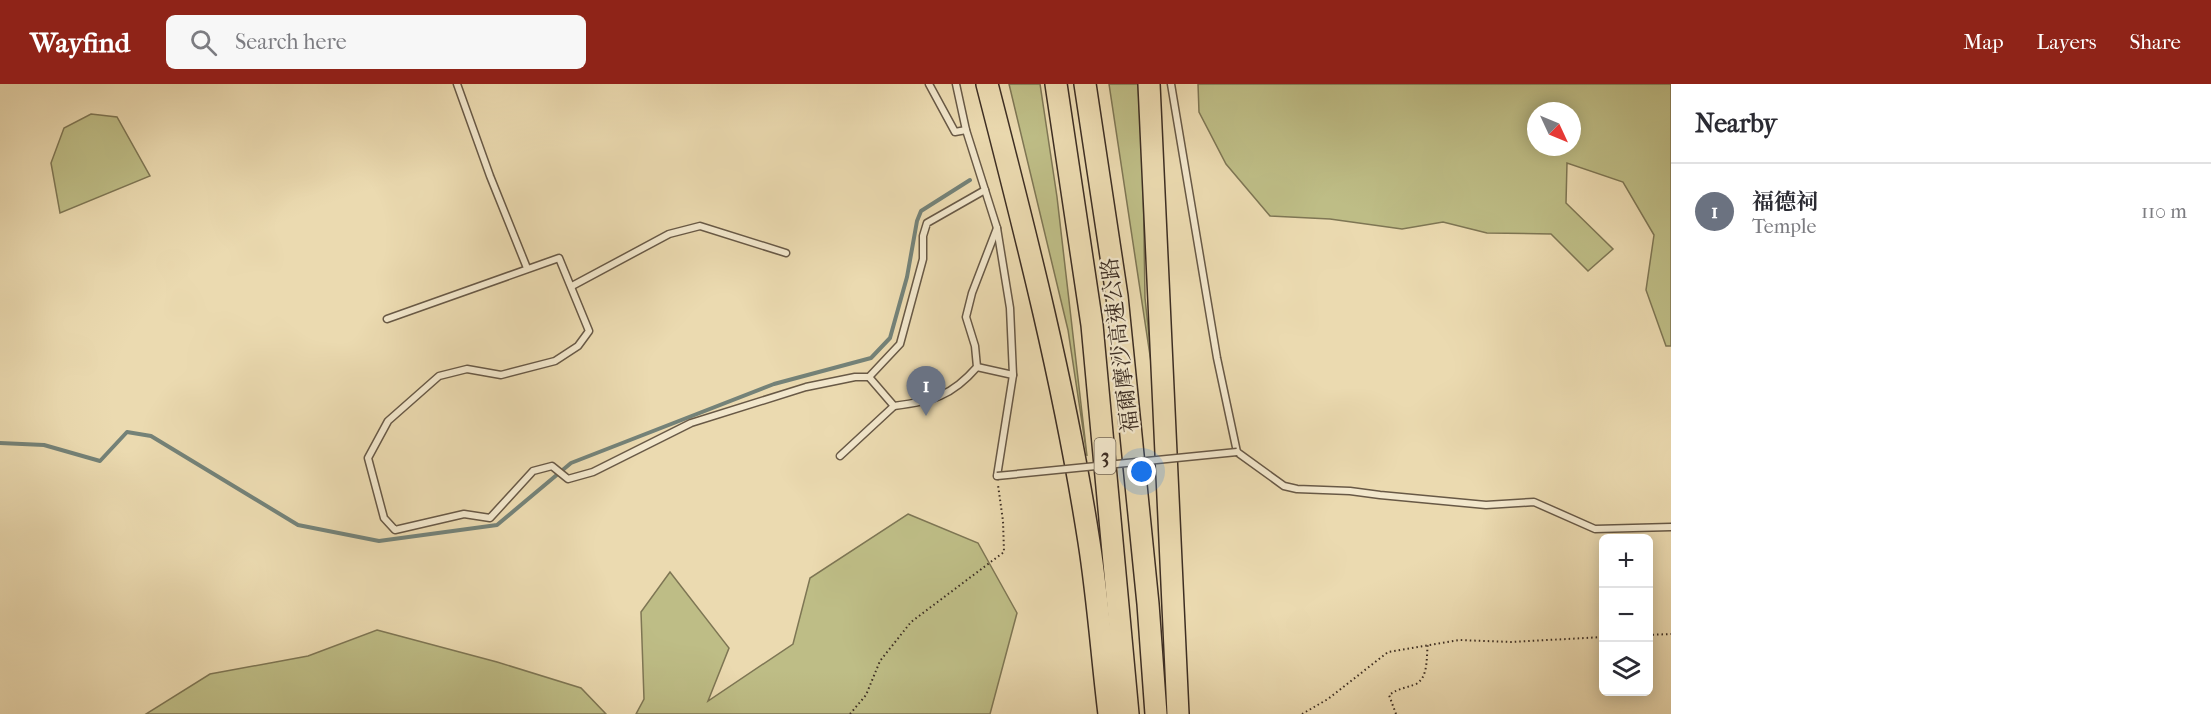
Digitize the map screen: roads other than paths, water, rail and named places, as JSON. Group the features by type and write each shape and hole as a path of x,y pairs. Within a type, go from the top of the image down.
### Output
{"highway":[{"path":"987,84 1028,243 1074,451 1090,544 1109,714"},
{"name":"福爾摩沙高速公路","path":"1056,84 1092,325 1128,714"},
{"name":"福爾摩沙高速公路","path":"1085,84 1117,296 1148,604 1156,714"},
{"path":"1149,84 1178,714"}],"lane":[{"path":"457,84 490,176 527,268"},
{"path":"929,84 955,132 966,130"},
{"path":"956,84 966,130 997,228 1010,308 1014,375 997,476 1237,452 1284,486 1297,489 1350,490 1486,505 1534,502 1595,529 1671,526"},
{"path":"1171,84 1217,358 1237,452"},
{"path":"387,319 559,258 589,331 578,346 555,361 501,375 467,369 439,376 388,421 368,458 384,518 395,530 464,514 490,518 534,471 552,466 568,479 584,475 692,423 806,387 855,377 869,377 900,344 922,259 923,236 927,223 985,190"},
{"path":"572,286 669,234 700,226 786,253"},
{"path":"840,456 894,406 930,402 964,383 978,367 975,346 966,317 972,293 997,228"},
{"path":"978,367 1014,375"},
{"path":"869,377 894,406"}],"waterway":[{"path":"0,443 44,445 100,461 127,432 151,436 298,525 379,541 497,525 571,463 774,384 871,358 890,338 907,277 917,221 921,211 970,180"}],"place":[{"name":"福德祠","path":"926,416"}]}
